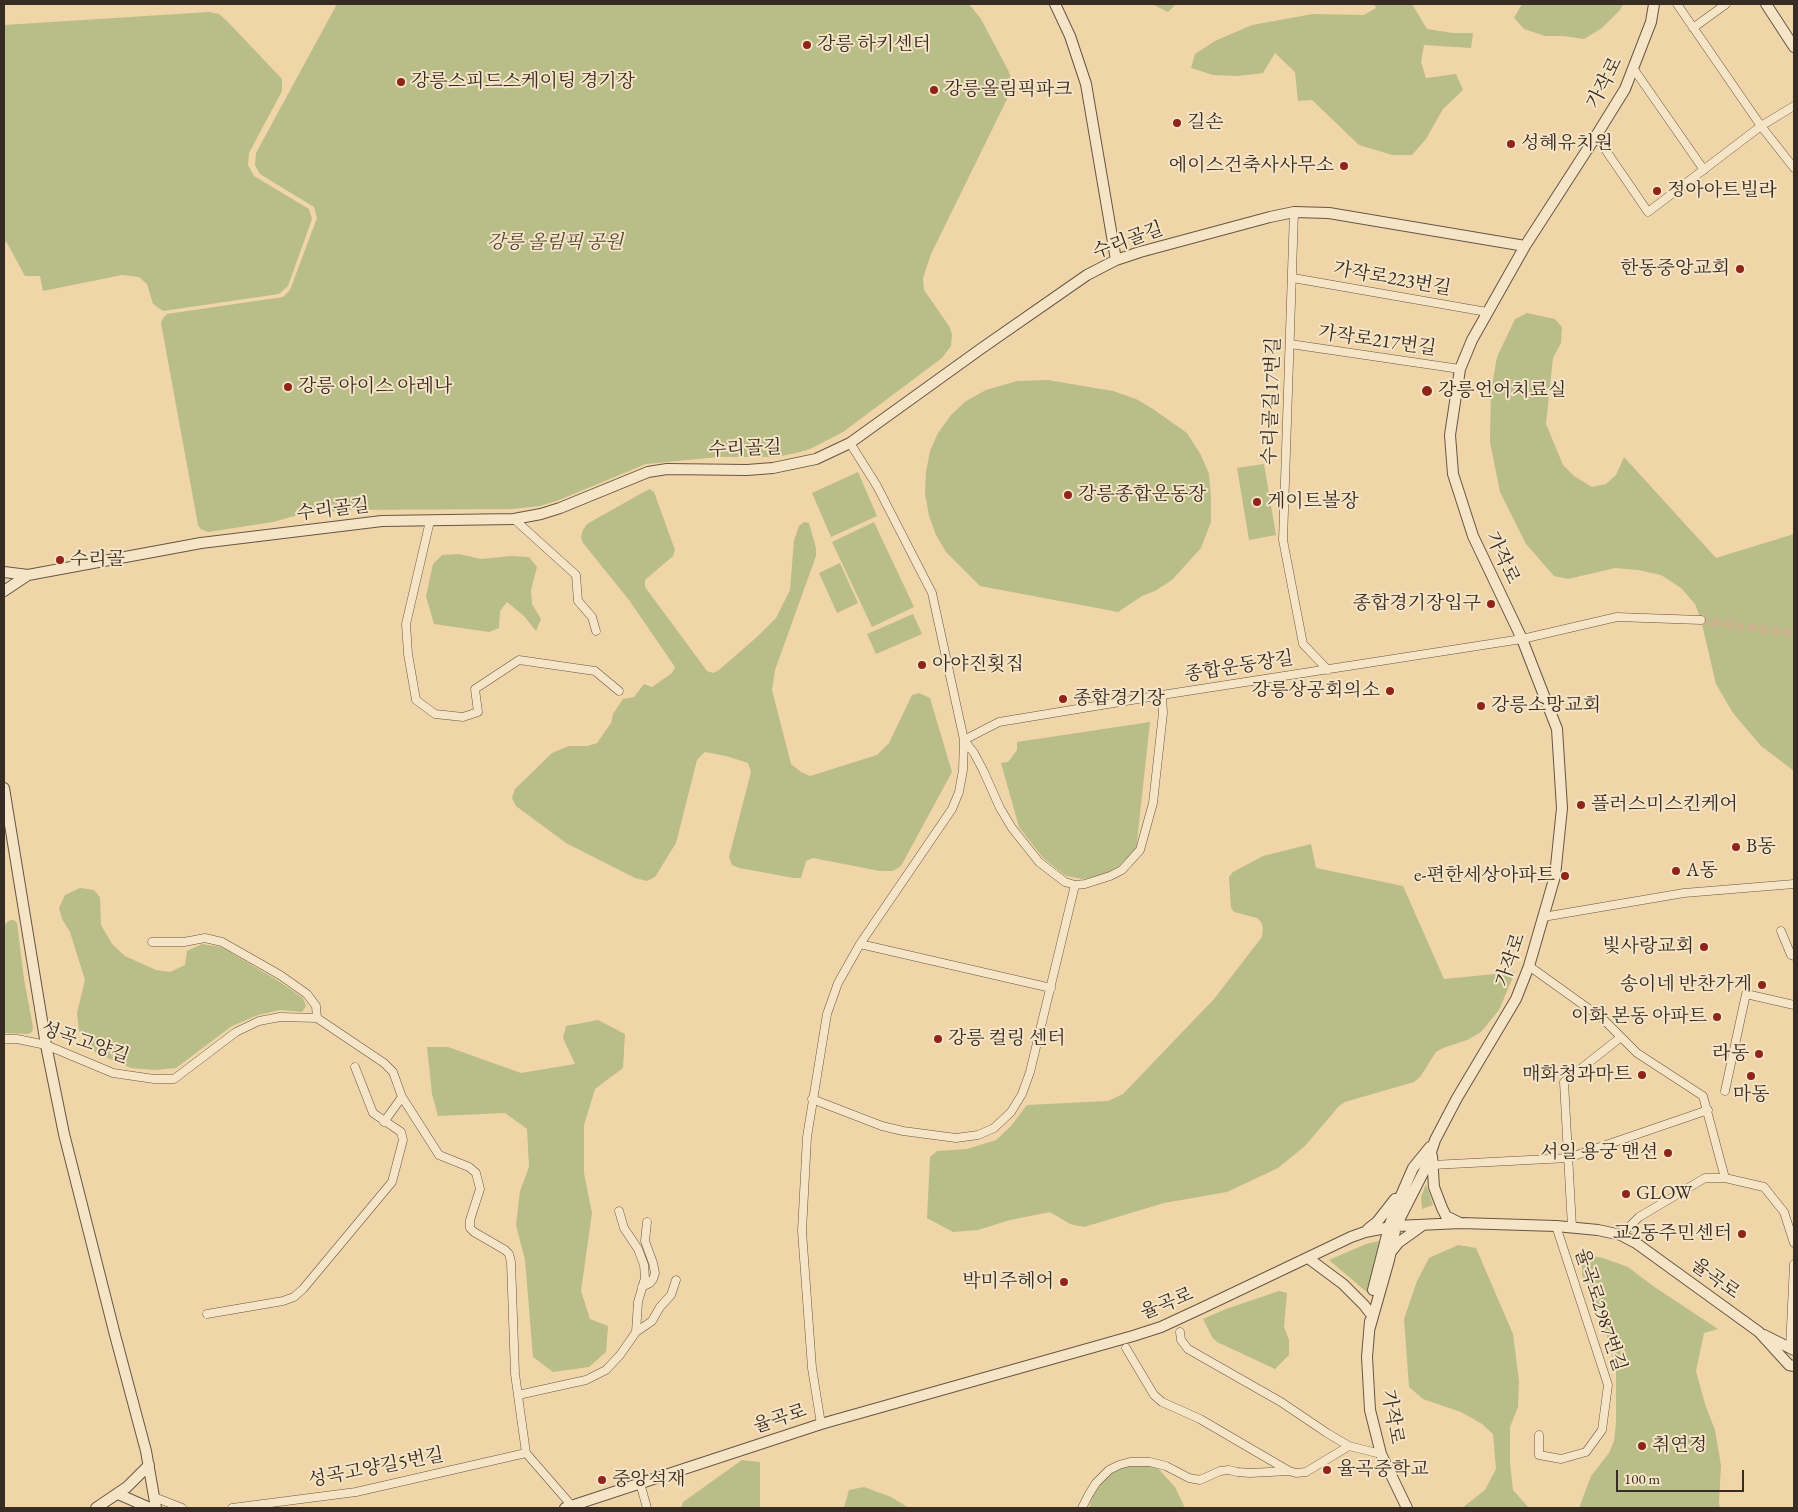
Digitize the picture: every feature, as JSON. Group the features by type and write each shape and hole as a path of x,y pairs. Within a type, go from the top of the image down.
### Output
{"street":[{"path":"1055,4 1070,36 1086,84 1116,260"},
{"name":"가작로","path":"1370,1327 1390,1253 1392,1227 1426,1167 1433,1145 1456,1098 1516,999 1529,966 1555,876 1562,808 1557,729 1522,639 1472,536 1453,474 1450,435 1460,369 1472,340 1525,246 1625,89 1650,22 1654,4"},
{"path":"1677,4 1761,126 1794,168"},
{"path":"1693,28 1726,4"},
{"path":"1766,4 1794,47"},
{"path":"1633,68 1704,170"},
{"path":"1596,136 1648,212 1761,126 1794,106"},
{"name":"수리골길","path":"4,572 28,575 201,543 382,521 514,519 560,508 648,472 667,468 747,470 773,468 816,459 850,443 1071,286 1087,275 1116,260 1232,227 1294,212 1329,213 1525,246"},
{"name":"수리골길17번길","path":"1294,212 1283,540 1303,644 1328,670"},
{"name":"가작로223번길","path":"1293,278 1487,312"},
{"name":"가작로217번길","path":"1290,344 1460,369"},
{"path":"822,1428 812,1368 802,1231 806,1137 827,1014 838,983 860,944 952,809 959,792 964,740 932,593 877,486 850,443"},
{"path":"514,519 576,575 578,601 592,617 596,631"},
{"path":"430,521 406,624 408,654 416,700 435,714 463,717 478,712 476,689 519,660 595,671 619,691"},
{"name":"수리골길","path":"4,591 28,575"},
{"name":"종합운동장길","path":"964,740 999,722 1522,639 1617,617 1701,620"},
{"path":"964,740 984,770 1000,808 1027,849 1052,873 1065,882 1076,885 1097,881 1122,870 1140,850 1153,803 1163,713 1162,695"},
{"path":"4,788 46,1045 64,1134 149,1465 155,1503 182,1508"},
{"path":"1543,917 1684,893 1794,884"},
{"path":"812,1099 882,1126 908,1132 956,1138 978,1135 994,1128 1011,1112 1022,1094 1030,1072 1076,885"},
{"path":"1781,932 1791,955 1794,956"},
{"path":"152,942 184,942 204,938 222,942 280,975 307,994 316,1006 316,1018 384,1062 393,1072 402,1097 439,1155 469,1167 476,1173 480,1181 480,1189 470,1220 470,1228 509,1254 511,1262 515,1374 526,1453 569,1507"},
{"path":"860,944 1051,988"},
{"path":"1529,966 1603,1019 1637,1053 1703,1096 1725,1178"},
{"path":"1725,1091 1746,994 1794,1005"},
{"name":"성곡고양길","path":"4,1040 17,1039 46,1045 113,1073 154,1079 174,1079 236,1032 260,1021 280,1017 316,1018"},
{"path":"1572,1227 1564,1082 1621,1037"},
{"path":"207,1314 283,1301 294,1297 303,1289 392,1182 403,1140 401,1132 384,1122 374,1113 355,1067"},
{"path":"384,1122 402,1097"},
{"path":"1432,1165 1568,1158 1708,1110"},
{"path":"1433,1145 1434,1188 1446,1216 1461,1223"},
{"name":"가작로","path":"1406,1508 1381,1454 1370,1410 1367,1357 1370,1304 1392,1227 1413,1168 1433,1145"},
{"path":"1365,1232 1377,1222 1392,1204 1413,1168"},
{"path":"1621,1235 1639,1217 1705,1178 1725,1178 1764,1187 1784,1212 1794,1243"},
{"path":"619,1211 624,1228 638,1249 644,1265 645,1278 638,1302 636,1332"},
{"path":"642,1287 654,1279 655,1273 644,1241 647,1222"},
{"name":"율곡로","path":"569,1507 640,1483 1161,1327 1365,1232 1392,1227 1461,1223 1556,1226 1598,1230 1621,1235 1636,1243 1758,1332 1792,1349"},
{"path":"1390,1253 1398,1243 1423,1225"},
{"name":"율곡로2987번길","path":"1539,1435 1539,1455 1561,1459 1586,1452 1602,1430 1608,1385 1556,1226"},
{"path":"1308,1258 1343,1284 1370,1313"},
{"path":"1792,1349 1794,1264"},
{"path":"518,1395 586,1380 606,1370 620,1355 636,1332 652,1321 660,1307 671,1295 676,1280"},
{"path":"1180,1332 1181,1340 1188,1349 1281,1402 1349,1446 1381,1454"},
{"name":"율곡로","path":"1758,1332 1789,1365 1794,1366"},
{"path":"1126,1348 1154,1395 1162,1402 1200,1419 1289,1471 1296,1473 1306,1472 1349,1446"},
{"name":"성곡고양길5번길","path":"232,1508 356,1492 526,1453"},
{"path":"1082,1508 1096,1482 1109,1470 1130,1462 1150,1462 1166,1466 1189,1478 1200,1480 1220,1471 1229,1470 1250,1473 1289,1471"},
{"path":"96,1508 127,1488 149,1465"},
{"path":"640,1483 646,1508"},
{"path":"118,1494 150,1508"}],"green space":[{"name":"강릉 올림픽 공원","path":"337,4 969,4 981,19 1008,70 1011,91 931,254 923,278 924,290 949,326 952,334 951,346 942,358 843,432 810,449 796,453 777,457 719,457 646,464 540,506 513,509 348,510 298,515 273,522 208,532 201,529 198,525 161,323 167,314 283,297 290,290 317,218 314,207 260,174 255,165 256,153"},
{"path":"1152,4 1176,4 1168,12"},
{"path":"1374,4 1412,4 1427,29 1453,33 1473,33 1471,48 1424,45 1421,62 1426,78 1456,74 1463,90 1443,109 1426,139 1412,155 1392,155 1359,145 1312,100 1298,101 1295,72 1275,53 1263,73 1238,76 1213,75 1191,68 1195,54 1215,41 1252,25 1313,14 1364,15 1376,8"},
{"path":"1522,4 1623,4 1620,10 1602,28 1584,39 1545,36 1524,29 1514,18"},
{"path":"209,12 219,14 227,21 282,79 282,91 249,153 248,165 254,176 309,209 312,219 288,286 279,294 163,311 153,304 147,284 139,277 122,275 43,291 40,276 25,276 7,243 4,241 4,25"},
{"path":"1527,313 1555,319 1562,327 1561,343 1553,358 1546,424 1563,465 1574,476 1592,487 1606,484 1616,475 1624,457 1716,558 1794,534 1794,771 1761,746 1733,713 1716,684 1701,620 1695,604 1681,588 1661,575 1638,570 1615,568 1568,579 1554,576 1526,544 1500,492 1490,442 1491,391 1497,357 1515,319"},
{"name":"강릉종합운동장","path":"1048,380 1113,391 1136,399 1187,433 1201,455 1209,474 1211,522 1201,548 1172,580 1155,591 1142,596 1118,612 980,586 946,552 936,535 929,516 925,493 930,451 938,433 951,415 966,401 986,390 1017,381"},
{"name":"게이트볼장","path":"1264,464 1276,535 1249,540 1237,468"},
{"path":"858,472 877,516 831,537 812,493"},
{"path":"649,489 654,492 675,550 673,556 645,580 645,587 707,671 713,673 758,636 776,618 790,590 794,540 799,526 804,522 809,523 816,548 816,556 775,670 772,690 791,764 801,772 810,776 877,755 889,743 912,695 919,693 930,698 952,772 901,866 893,871 880,871 813,858 806,861 801,878 794,878 732,865 729,857 751,772 748,763 705,752 697,760 676,843 655,877 647,881 635,878 566,843 516,806 512,798 515,789 552,753 569,746 588,746 597,743 611,723 613,714 623,699 634,697 644,684 652,687 672,673 675,667 629,600 583,543 581,537 587,524"},
{"path":"874,522 914,607 872,627 832,542"},
{"path":"459,554 481,559 512,556 529,557 537,567 531,590 532,604 541,619 536,631 524,616 507,602 500,611 499,628 489,632 434,624 426,596 433,564 442,555"},
{"path":"840,563 858,603 837,613 819,573"},
{"path":"913,614 922,634 876,654 867,634"},
{"path":"1150,722 1136,851 1119,866 1099,877 1082,879 1066,876 1043,858 1019,827 1001,763 1008,762 1017,750 1017,742"},
{"path":"1311,844 1316,868 1403,886 1444,979 1515,972 1499,1010 1481,1032 1467,1040 1436,1052 1420,1077 1414,1082 1345,1102 1339,1106 1305,1146 1278,1168 1227,1192 1164,1203 1084,1227 1070,1224 1050,1212 1010,1220 978,1230 953,1232 927,1218 930,1157 937,1151 967,1149 996,1140 1010,1127 1027,1105 1108,1101 1123,1094 1214,999 1262,937 1263,928 1257,918 1234,912 1231,908 1229,877 1233,872 1263,856"},
{"path":"80,888 94,890 100,897 101,925 112,944 125,956 156,970 170,972 185,965 187,951 202,944 221,947 277,980 303,998 306,1006 302,1012 280,1010 258,1015 232,1026 176,1068 155,1070 131,1068 96,1053 79,1031 77,1013 85,980 70,932 62,919 59,908 65,895"},
{"path":"11,920 17,923 24,979 33,1027 32,1032 28,1034 4,1033 4,928 6,923"},
{"path":"598,1020 625,1034 623,1068 595,1089 584,1125 584,1173 592,1213 581,1291 590,1319 608,1326 606,1352 589,1367 553,1372 533,1357 525,1260 516,1225 520,1191 529,1167 527,1129 505,1113 438,1116 432,1094 427,1047 448,1047 521,1073 575,1064 563,1038 566,1026"},
{"path":"1426,1184 1433,1205 1422,1209 1421,1197"},
{"path":"1379,1241 1369,1294 1329,1260 1366,1244"},
{"path":"1458,1245 1476,1248 1513,1334 1519,1381 1518,1407 1510,1427 1510,1463 1513,1490 1529,1508 1462,1508 1485,1490 1496,1469 1493,1434 1482,1424 1461,1412 1423,1399 1409,1387 1404,1319 1417,1281 1429,1258"},
{"path":"1582,1254 1603,1258 1628,1267 1718,1329 1704,1333 1696,1371 1705,1404 1715,1430 1721,1465 1720,1508 1579,1508 1591,1476 1609,1453 1614,1441 1616,1423 1616,1373 1601,1312 1582,1275"},
{"path":"1279,1291 1287,1293 1284,1327 1289,1340 1289,1355 1275,1369 1217,1342 1212,1337 1203,1319"},
{"path":"742,1460 760,1462 760,1508 681,1508 683,1502"},
{"path":"1123,1461 1155,1465 1175,1487 1185,1508 1089,1508 1098,1477"},
{"path":"864,1487 891,1497 909,1508 844,1508 849,1490"}],"tunnel":[{"path":"1701,620 1794,634"}],"place":[{"name":"강릉 하키센터","path":"807,45"},
{"name":"강릉스피드스케이팅 경기장","path":"401,82"},
{"name":"강릉올림픽파크","path":"934,90"},
{"name":"길손","path":"1177,123"},
{"name":"성혜유치원","path":"1511,144"},
{"name":"에이스건축사사무소","path":"1344,166"},
{"name":"정아아트빌라","path":"1657,191"},
{"name":"한동중앙교회","path":"1740,269"},
{"name":"강릉 아이스 아레나","path":"288,387"},
{"name":"강릉언어치료실","path":"1427,391"},
{"name":"강릉종합운동장","path":"1068,495"},
{"name":"게이트볼장","path":"1257,502"},
{"name":"수리골","path":"60,560"},
{"name":"종합경기장입구","path":"1491,604"},
{"name":"아야진횟집","path":"922,665"},
{"name":"강릉상공회의소","path":"1390,691"},
{"name":"종합경기장","path":"1063,699"},
{"name":"강릉소망교회","path":"1481,706"},
{"name":"플러스미스킨케어","path":"1581,805"},
{"name":"B동","path":"1736,847"},
{"name":"A동","path":"1676,871"},
{"name":"e-편한세상아파트","path":"1565,876"},
{"name":"빛사랑교회","path":"1704,947"},
{"name":"송이네 반찬가게","path":"1762,985"},
{"name":"이화 본동 아파트","path":"1717,1017"},
{"name":"강릉 컬링 센터","path":"938,1039"},
{"name":"라동","path":"1759,1054"},
{"name":"매화청과마트","path":"1642,1075"},
{"name":"마동","path":"1751,1076"},
{"name":"서일 용궁 맨션","path":"1668,1153"},
{"name":"GLOW","path":"1626,1194"},
{"name":"교2동주민센터","path":"1742,1234"},
{"name":"박미주헤어","path":"1064,1282"},
{"name":"취연정","path":"1642,1446"},
{"name":"율곡중학교","path":"1327,1470"},
{"name":"중앙석재","path":"602,1480"}]}
